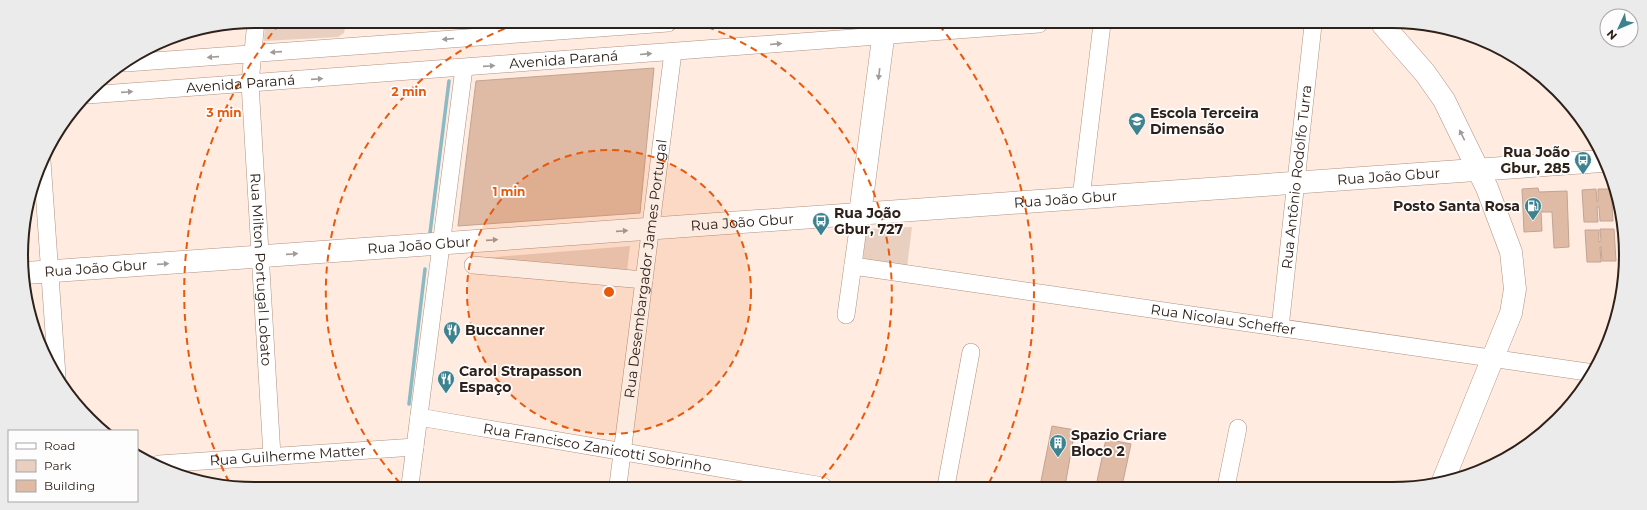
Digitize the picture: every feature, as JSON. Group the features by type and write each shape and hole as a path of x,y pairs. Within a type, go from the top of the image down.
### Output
{"main road":[{"path":"1386,28 1438,90 1453,116 1479,170 1508,241 1515,278 1511,313 1445,476"},
{"path":"860,214 884,29"},
{"name":"Rua João Gbur","path":"28,273 1599,161"}],"street":[{"name":"Rua Milton Portugal Lobato","path":"255,28 250,83 272,456"},
{"name":"Avenida Paraná","path":"134,62 252,54 469,30 526,28"},
{"name":"Avenida Paraná","path":"93,95 673,52 884,29 915,28"},
{"path":"1082,198 1102,28"},
{"name":"Rua Antônio Rodolfo Turra","path":"1280,328 1313,28"},
{"name":"Rua Desembargador James Portugal","path":"618,482 673,52"},
{"path":"410,482 464,68"},
{"path":"43,174 55,363"},
{"path":"846,316 860,214"},
{"path":"473,265 644,280"},
{"name":"Rua Nicolau Scheffer","path":"853,266 1587,372"},
{"path":"947,482 971,352"},
{"name":"Rua Francisco Zanicotti Sobrinho","path":"419,417 799,482"},
{"path":"1227,482 1238,428"},
{"name":"Rua Guilherme Matter","path":"165,464 415,446"}],"green space":[{"path":"265,28 345,28 344,33 338,37 264,41"},
{"path":"912,227 907,267 863,260 866,229"},
{"path":"630,246 627,271 484,258"}],"building":[{"path":"654,68 640,213 458,226 476,81"},
{"name":"Posto Santa Rosa","path":"1538,188 1539,192 1567,191 1569,247 1554,248 1552,212 1541,212 1542,231 1524,232 1522,189"},
{"path":"1596,189 1597,202 1598,189 1609,189 1612,198 1613,221 1600,221 1599,207 1597,207 1598,222 1584,222 1582,190"},
{"path":"1600,229 1614,229 1616,261 1602,261 1600,247 1601,262 1587,262 1585,230 1599,230 1599,242 1601,241"},
{"name":"Spazio Criare Bloco 2","path":"1052,426 1075,430 1066,482 1041,482"},
{"path":"1106,439 1131,444 1123,482 1097,482"}],"waterway":[{"path":"430,233 449,81"},
{"path":"409,404 425,269"}],"place":[{"name":"Escola Terceira Dimensão","path":"1137,136"},
{"name":"Rua João Gbur, 285","path":"1583,175"},
{"name":"Posto Santa Rosa","path":"1533,221"},
{"name":"Rua João Gbur, 727","path":"821,236"},
{"name":"Buccanner","path":"452,345"},
{"name":"Carol Strapasson Espaço","path":"446,394"},
{"name":"Spazio Criare Bloco 2","path":"1058,458"}]}
